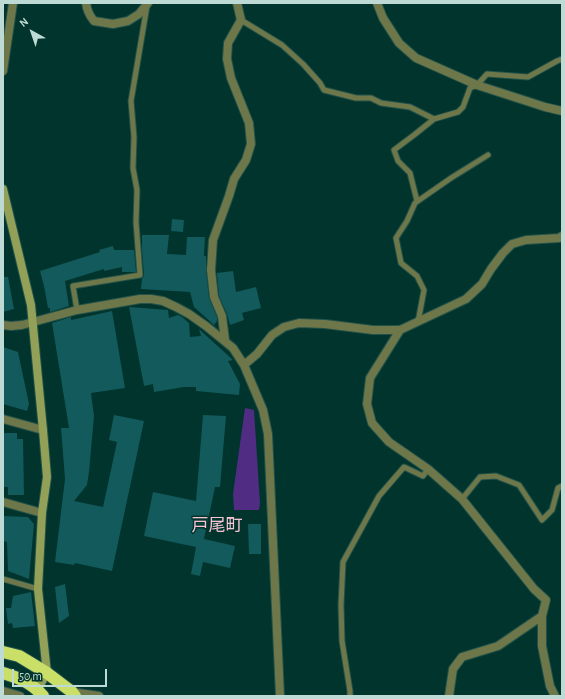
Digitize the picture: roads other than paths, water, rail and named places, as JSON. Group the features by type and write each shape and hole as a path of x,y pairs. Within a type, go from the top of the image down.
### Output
{"highway":[{"path":"3,652 19,656 47,673 72,695"},
{"path":"3,674 20,678 40,693"}],"street":[{"path":"3,71 13,3"},
{"path":"86,3 86,10 94,21 114,24 128,21 139,14 148,3"},
{"path":"225,340 222,316 214,297 211,270 213,240 234,179 246,160 251,144 249,123 231,78 227,59 228,43 241,20 237,3"},
{"path":"377,3 383,18 399,43 416,58 477,85 562,111"},
{"path":"3,189 31,305 44,430 47,477 42,513 38,589 47,673 40,693"},
{"path":"244,365 257,354 272,335 284,327 299,323 325,324 373,330 400,330 466,299 482,284 491,269 512,244 526,240 559,238 562,236"},
{"path":"3,325 22,325 77,310 140,299 151,299 164,301 189,314 225,340 233,348 244,365 263,410 268,434 280,696"},
{"path":"400,330 370,378 367,404 372,422 389,442 428,469 462,499 534,589 546,600 542,616 542,646 550,686 555,696"},
{"path":"3,419 44,430"},
{"path":"3,502 42,513"},
{"path":"449,696 453,669 462,657 498,646 542,616"},
{"path":"3,691 20,696"},
{"path":"72,695 99,696"}],"lane":[{"path":"77,310 73,286 140,275 136,222 137,190 133,168 134,137 131,101 148,3"},
{"path":"241,20 282,45 303,64 320,83 324,90 356,98 371,98 381,103 410,107 434,118"},
{"path":"417,201 410,173 398,161 394,150 434,118 458,112 463,107 470,88 477,85 487,74 528,77 562,59"},
{"path":"418,322 424,290 417,276 401,263 396,238 407,222 417,201 488,155"},
{"path":"350,696 342,641 341,606 343,562 379,496 404,467 423,476 428,469"},
{"path":"462,499 480,477 496,476 519,485 542,520 552,510 558,488 562,486"},
{"path":"3,579 38,589"}],"district":[{"name":"戸尾町","path":"217,526"}]}
